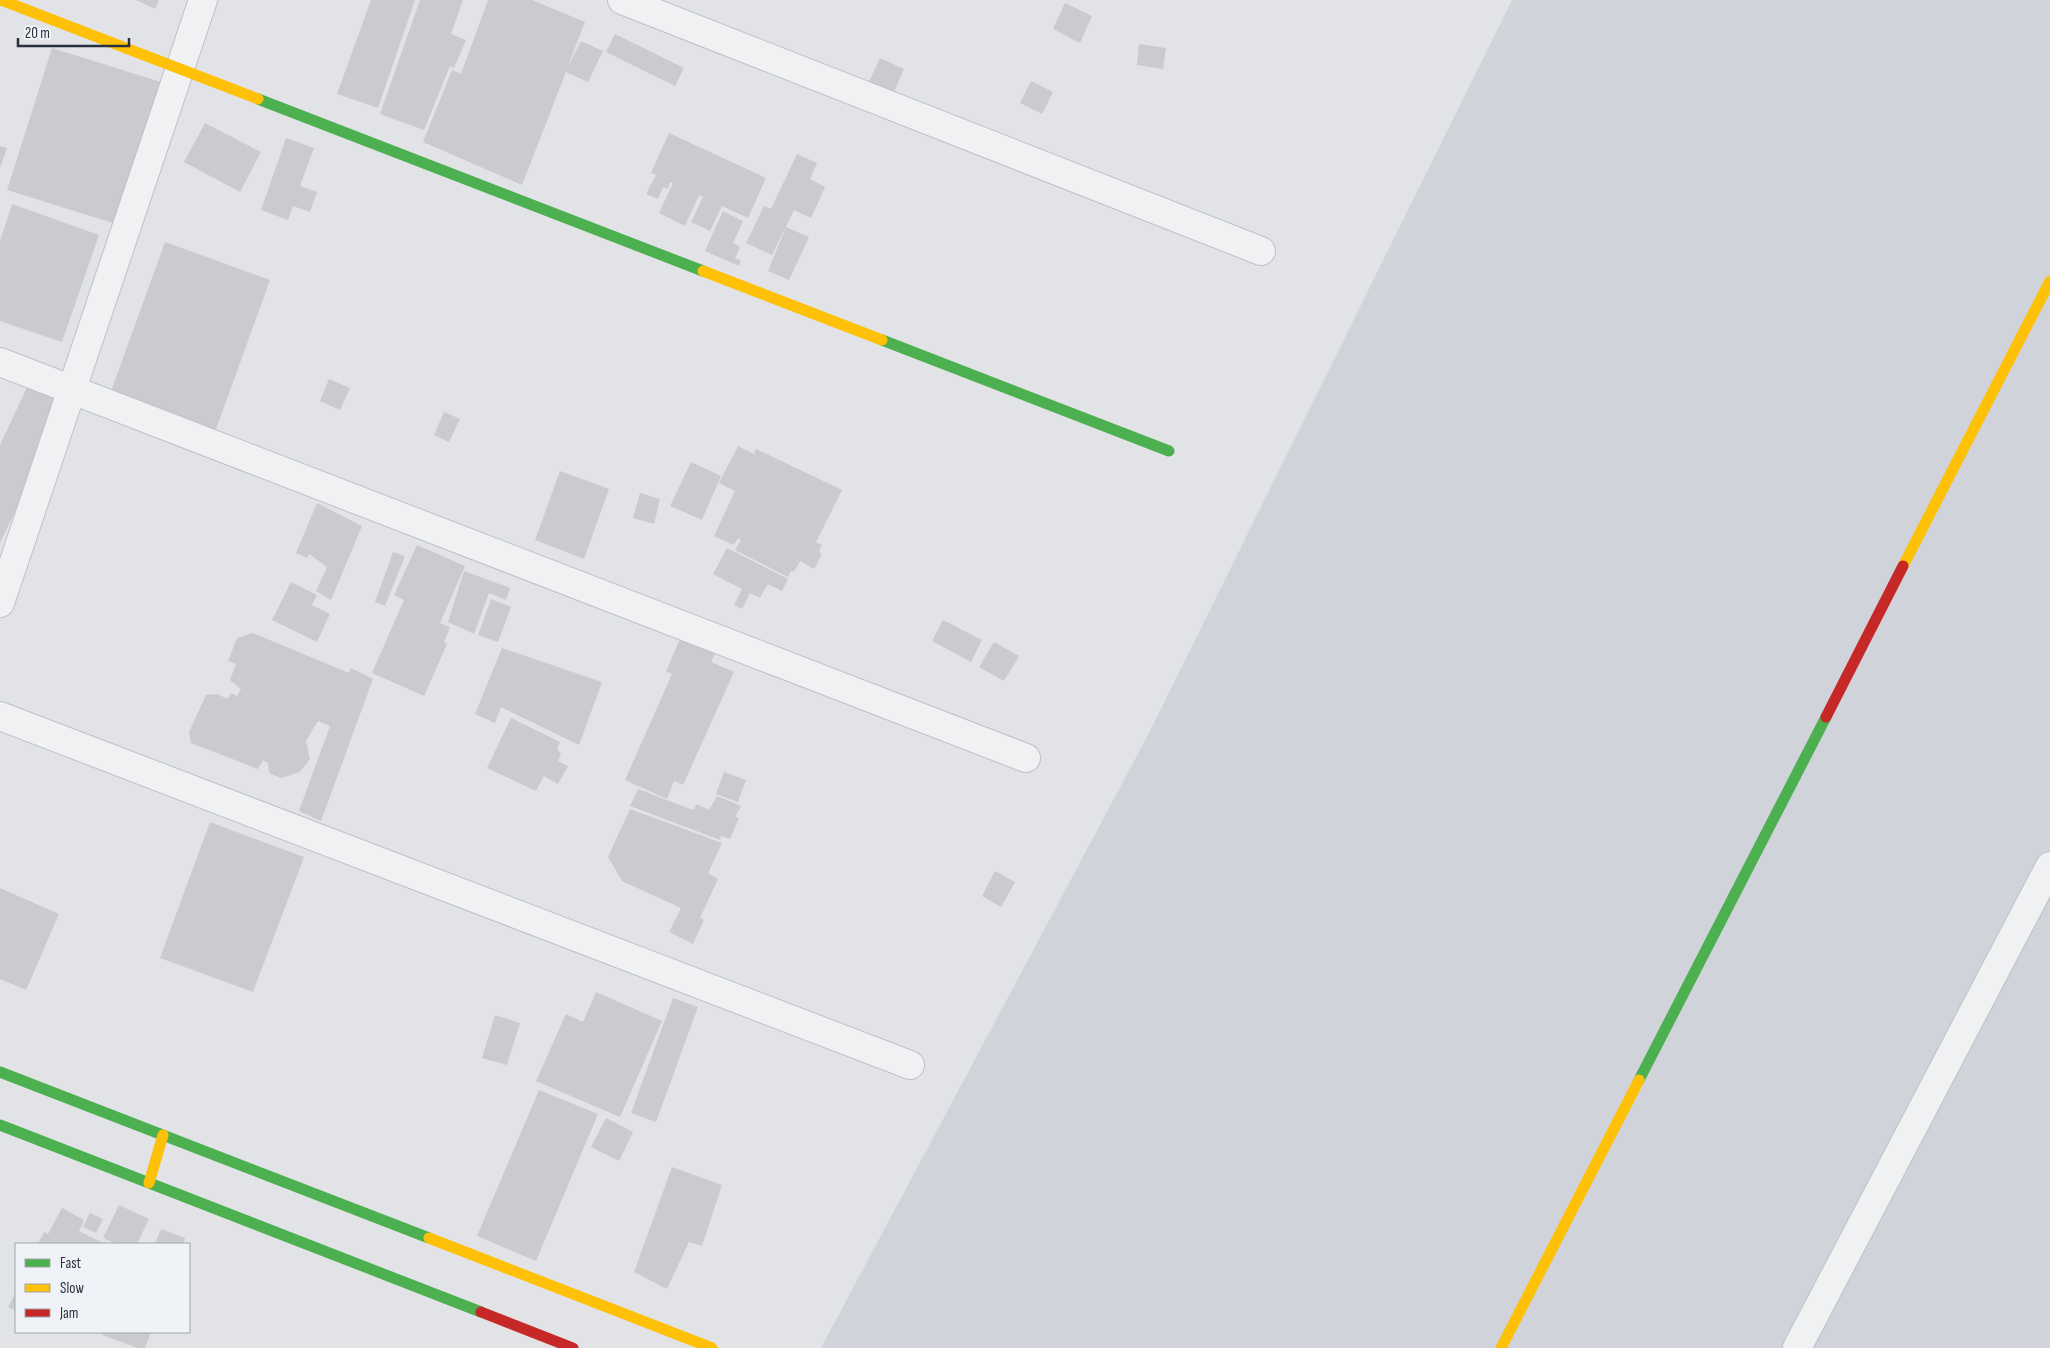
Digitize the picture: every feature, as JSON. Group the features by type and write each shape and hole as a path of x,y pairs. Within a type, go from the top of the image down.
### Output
{"street":[{"path":"1,0 1169,450"},
{"path":"0,603 203,0"},
{"path":"622,0 1261,251"},
{"path":"1501,1348 2050,282"},
{"path":"0,362 1026,758"},
{"path":"0,716 910,1065"},
{"path":"1797,1348 2050,866"},
{"path":"0,1072 712,1348"},
{"path":"0,1125 573,1348"},
{"path":"148,1183 163,1135"}],"shaded area":[{"path":"1512,0 2050,0 2050,1348 821,1348 1149,733"}],"building":[{"path":"136,0 159,0 155,9"},
{"path":"371,0 415,0 378,108 337,94"},
{"path":"420,0 463,0 451,34 466,40 454,68 450,66 424,130 380,114"},
{"path":"488,0 532,0 585,22 567,68 581,41 603,51 588,82 566,72 522,185 423,142 452,70 461,74"},
{"path":"1065,3 1092,16 1080,43 1053,29"},
{"path":"615,34 684,68 675,86 606,52"},
{"path":"1139,44 1166,48 1163,69 1137,65"},
{"path":"52,48 161,82 116,224 7,190"},
{"path":"880,58 904,69 892,96 867,86"},
{"path":"1031,81 1053,92 1042,114 1020,103"},
{"path":"205,123 261,152 240,192 184,162"},
{"path":"669,133 766,178 748,218 722,206 710,231 691,222 703,197 699,195 685,226 659,213 673,183 670,182 668,189 663,187 658,199 646,194 656,175 651,173"},
{"path":"286,138 314,148 300,186 317,192 310,212 293,206 288,220 261,210"},
{"path":"0,146 7,148 0,168"},
{"path":"797,154 817,163 810,179 825,187 811,218 794,210 772,255 746,243 764,206 771,209"},
{"path":"12,204 99,235 62,342 0,321 0,241"},
{"path":"723,211 743,221 733,243 740,247 735,258 741,261 739,266 705,251"},
{"path":"786,227 809,237 789,280 768,271"},
{"path":"165,242 270,280 215,432 110,394"},
{"path":"329,379 350,388 340,410 320,401"},
{"path":"29,383 67,401 0,543 0,445"},
{"path":"444,412 460,419 449,442 434,435"},
{"path":"738,446 754,454 756,449 842,490 816,542 822,545 819,552 822,554 814,569 800,561 794,572 791,571 788,577 735,550 741,540 738,538 734,545 714,536 735,491 719,483"},
{"path":"691,462 721,476 702,520 670,506"},
{"path":"560,471 609,489 584,559 535,540"},
{"path":"640,493 660,499 654,524 633,518"},
{"path":"317,503 362,526 331,600 316,591 327,567 309,554 307,558 296,553"},
{"path":"417,545 465,566 440,623 450,627 444,642 447,644 424,696 372,673 404,600 394,595"},
{"path":"727,548 788,579 782,591 768,584 760,598 750,593 742,609 734,605 742,589 713,574"},
{"path":"393,552 405,556 385,606 375,602"},
{"path":"464,571 510,588 506,600 489,593 474,634 448,622"},
{"path":"291,582 317,595 312,605 330,614 317,642 272,620"},
{"path":"491,599 511,607 498,642 478,635"},
{"path":"943,620 982,640 971,662 932,641"},
{"path":"253,633 349,673 351,668 373,679 321,821 299,811 330,726 318,721 306,741 310,759 300,772 281,778 269,773 268,763 263,760 258,769 191,743 189,732 206,695 217,694 228,699 231,693 237,696 241,689 230,680 236,664 228,661 237,638"},
{"path":"680,639 715,654 711,662 734,672 683,785 674,781 667,799 625,780 672,674 666,671"},
{"path":"994,642 1019,656 1004,681 979,667"},
{"path":"502,648 602,682 579,745 501,707 495,723 475,714"},
{"path":"511,718 560,742 557,749 561,754 558,761 568,766 558,784 544,776 536,791 487,768"},
{"path":"724,772 746,780 738,802 716,794"},
{"path":"638,789 693,810 697,804 709,810 717,796 741,806 735,817 739,818 730,839 721,836 720,840 630,806"},
{"path":"630,809 722,843 708,873 718,879 700,918 704,920 693,944 669,932 681,908 622,881 608,857"},
{"path":"210,822 304,857 253,992 160,958"},
{"path":"995,871 1015,882 1001,907 982,896"},
{"path":"0,888 59,914 26,990 0,979"},
{"path":"596,992 662,1021 620,1117 536,1081 566,1014 583,1022"},
{"path":"673,998 698,1007 656,1122 631,1113"},
{"path":"495,1015 520,1023 507,1065 482,1058"},
{"path":"539,1090 598,1114 536,1261 477,1236"},
{"path":"606,1118 633,1132 619,1161 591,1147"},
{"path":"672,1167 722,1185 702,1246 689,1242 667,1289 634,1272"},
{"path":"119,1205 149,1219 137,1243 115,1243 103,1238"},
{"path":"62,1208 84,1220 79,1231 103,1243 38,1243 44,1232 48,1234"},
{"path":"90,1213 103,1219 96,1233 83,1227"},
{"path":"161,1229 185,1238 183,1243 155,1243"},
{"path":"15,1294 15,1310 8,1307"},
{"path":"103,1333 151,1333 145,1348 138,1348 102,1335"}],"traffic: fast":[{"path":"258,99 703,271"},
{"path":"882,340 1169,451"},
{"path":"1639,1080 1826,717"},
{"path":"0,1072 429,1238"},
{"path":"0,1125 481,1312"}],"traffic: slow":[{"path":"1,0 258,99"},
{"path":"703,271 882,340"},
{"path":"1903,566 2050,281"},
{"path":"1501,1348 1639,1080"},
{"path":"149,1183 163,1135"},
{"path":"429,1238 712,1348"}],"traffic: jam":[{"path":"1826,717 1903,566"},
{"path":"481,1312 573,1348"}]}
